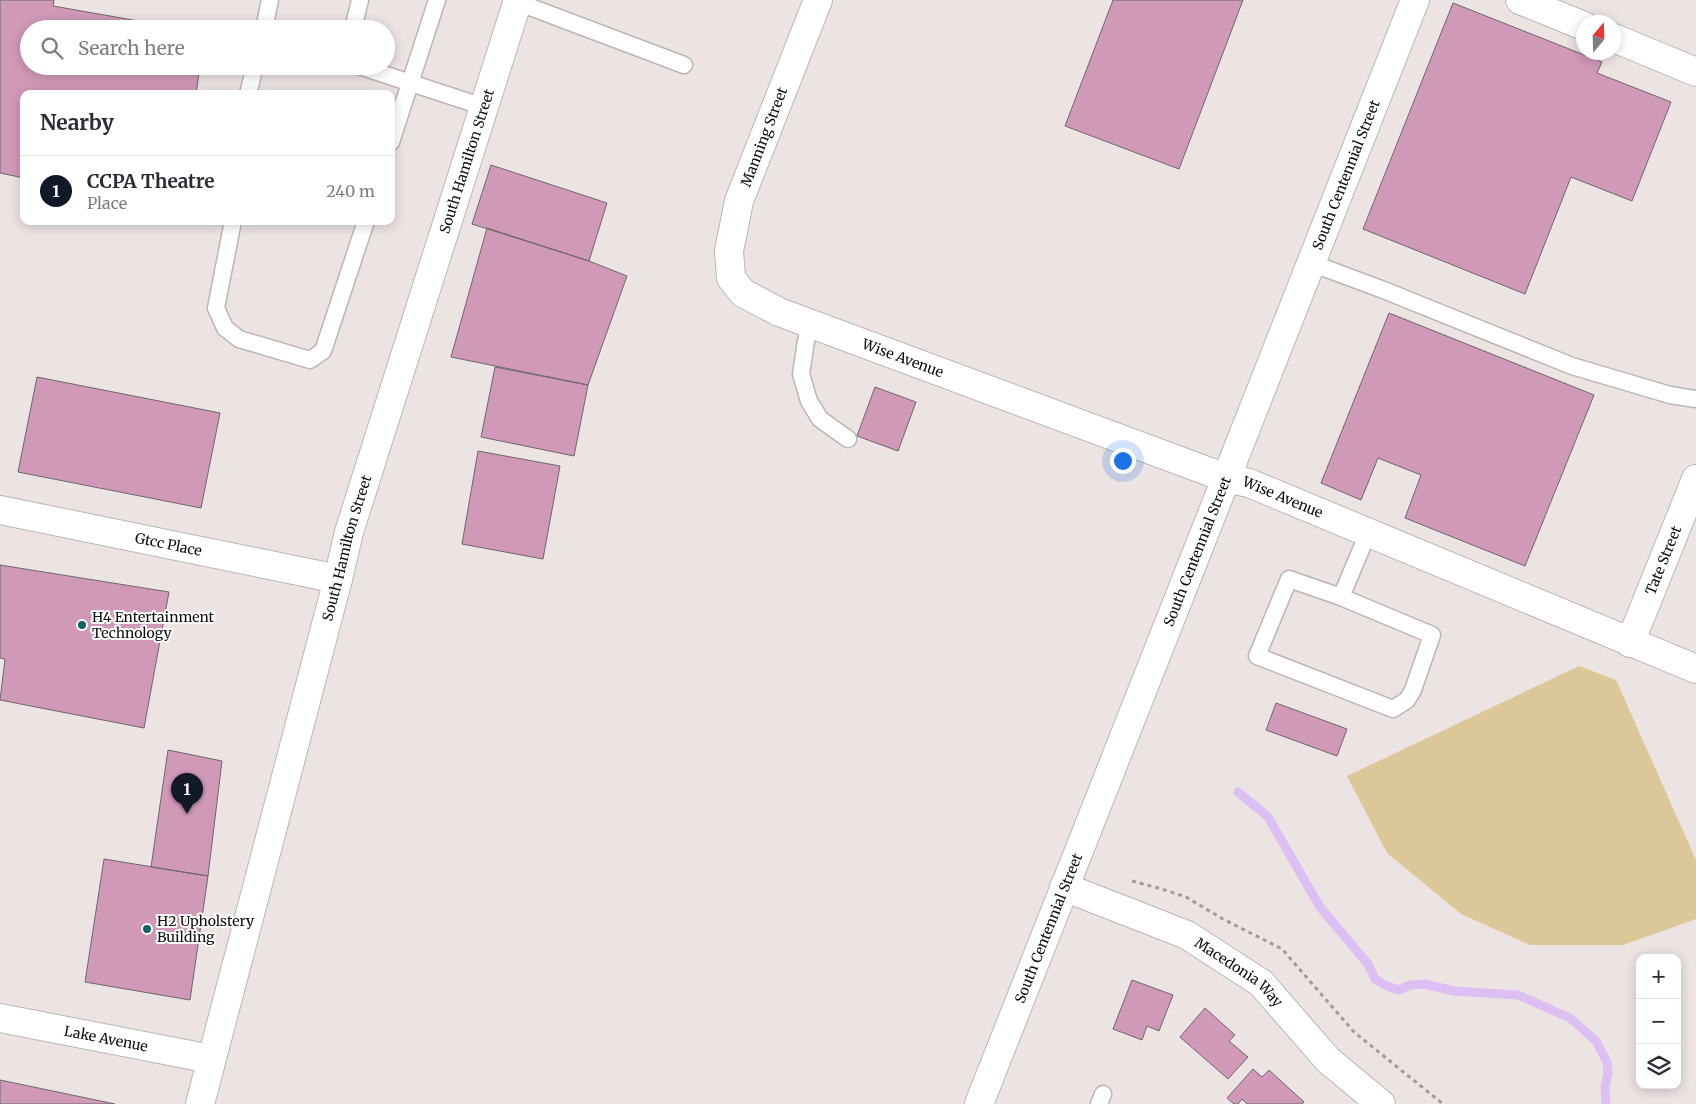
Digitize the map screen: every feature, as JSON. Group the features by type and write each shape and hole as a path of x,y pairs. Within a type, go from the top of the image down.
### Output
{"street":[{"name":"Manning Street","path":"732,278 729,251 739,201 818,0"},
{"name":"South Centennial Street","path":"979,1104 1415,0"},
{"path":"1520,0 1576,23"},
{"name":"South Hamilton Street","path":"200,1104 349,532 517,1"},
{"path":"1621,41 1696,72"},
{"name":"Wise Avenue","path":"732,278 743,293 779,312 1226,478 1249,483 1696,669"},
{"name":"Tate Street","path":"1630,643 1696,479"},
{"name":"Gtcc Place","path":"0,510 338,579"},
{"name":"Macedonia Way","path":"1064,887 1187,936 1261,983 1328,1060 1381,1104"},
{"name":"Lake Avenue","path":"0,1018 211,1059"}],"lane":[{"path":"266,20 270,0"},
{"path":"395,130 437,0"},
{"path":"353,20 356,1"},
{"path":"517,1 684,65"},
{"path":"249,90 253,75"},
{"path":"386,75 484,107"},
{"path":"232,225 216,308 225,328 239,339 310,360 323,351 365,225"},
{"path":"1310,263 1381,289 1572,366 1670,395 1696,399"},
{"path":"810,324 801,374 808,402 820,420 848,439"},
{"path":"1341,598 1368,533"},
{"path":"1289,579 1341,598 1432,635 1413,690 1407,700 1393,709 1257,656 1289,579"}],"shaded area":[{"path":"1579,666 1616,680 1696,860 1696,919 1623,945 1530,945 1461,914 1387,853 1347,776"}],"building":[{"path":"0,0 54,0 53,6 133,20 20,20 20,75 199,75 197,90 20,90 20,177 0,173"},
{"path":"1113,0 1243,0 1179,169 1065,126"},
{"path":"1453,3 1576,52 1576,60 1597,60 1602,62 1597,73 1671,102 1632,201 1571,177 1525,294 1363,229"},
{"path":"491,165 607,203 589,261 472,224"},
{"path":"487,228 589,261 627,276 588,385 451,357"},
{"path":"1389,313 1594,395 1525,566 1405,518 1421,475 1378,458 1361,500 1321,483"},
{"path":"495,367 588,385 574,456 481,437"},
{"path":"37,377 220,413 201,508 18,472"},
{"path":"875,387 916,402 898,451 857,436"},
{"path":"478,451 560,466 543,559 462,544"},
{"name":"H4 Entertainment Technology","path":"0,565 169,592 144,728 0,700 5,659 0,658"},
{"path":"1276,703 1347,729 1337,756 1266,730"},
{"path":"168,750 222,761 208,876 151,867"},
{"name":"H2 Upholstery Building","path":"104,859 208,876 190,1000 85,982"},
{"path":"1132,980 1173,995 1159,1031 1147,1026 1142,1040 1113,1029"},
{"path":"1205,1008 1235,1035 1229,1041 1248,1057 1228,1079 1180,1037"},
{"path":"1253,1069 1262,1077 1269,1070 1304,1102 1302,1104 1247,1104 1242,1099 1238,1104 1234,1104 1227,1098"},
{"path":"0,1080 115,1104 0,1104"}],"waterway":[{"path":"1238,792 1268,817 1320,907 1368,964 1375,979 1398,990 1410,985 1424,984 1454,991 1518,995 1570,1018 1596,1041 1607,1062 1606,1104"}],"place":[{"name":"H4 Entertainment Technology","path":"82,625"},
{"name":"CCPA Theatre","path":"187,814"},
{"name":"H2 Upholstery Building","path":"147,929"}]}
